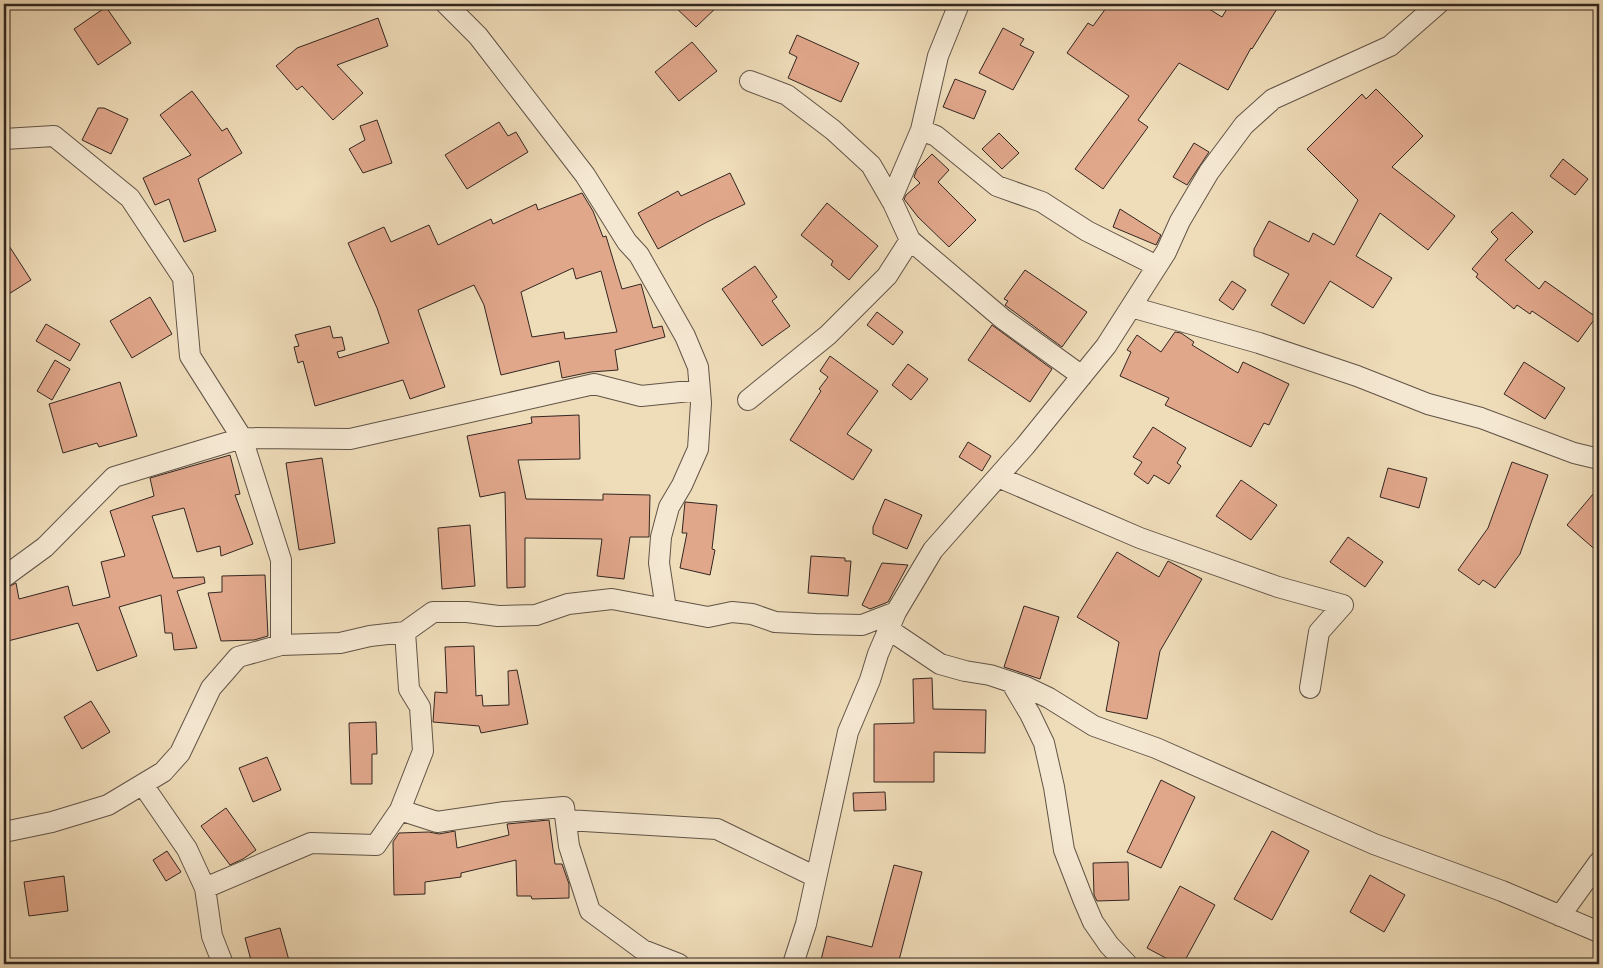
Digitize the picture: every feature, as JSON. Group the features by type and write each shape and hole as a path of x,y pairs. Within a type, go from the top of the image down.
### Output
{"street":[{"path":"446,4 478,36 585,175 627,242 639,255 685,336 698,367 701,403 698,449 682,485 668,507 661,537 660,563 666,610"},
{"path":"891,200 921,130 938,56 959,4"},
{"path":"793,964 806,924 848,732 892,620 933,550 998,477 1106,346 1166,252 1180,221 1209,172 1244,125 1273,99 1390,46 1438,4"},
{"path":"750,81 787,95 833,130 871,165 891,200 910,240 1003,319 1082,376"},
{"path":"921,130 936,136 997,186 1042,202 1087,231 1157,266"},
{"path":"4,139 54,136 130,198 183,278 190,356 242,438 282,560 281,645"},
{"path":"748,400 828,335 887,276 910,240"},
{"path":"1131,307 1259,343 1357,376 1428,404 1481,418 1574,453 1599,460"},
{"path":"4,577 45,547 114,477 242,438 350,439 594,384 641,396 700,390"},
{"path":"998,477 1140,538 1278,587 1343,605 1319,632 1310,688"},
{"path":"4,832 52,822 108,805 164,772 180,753 211,688 238,657 281,645 340,642 405,632 432,612 467,612 498,616 536,615 568,604 612,599 708,618 732,612 752,614 775,622 862,625 892,620"},
{"path":"892,620 940,664 990,675 1026,687 1049,698 1094,726 1156,748 1374,844 1502,892 1599,932"},
{"path":"862,625 878,654"},
{"path":"205,888 311,843 376,845 400,810 424,751 420,707 409,689 405,632"},
{"path":"1011,682 1044,743 1054,786 1064,850 1083,899 1093,922 1109,945 1127,964"},
{"path":"143,786 187,849 205,888 212,936 223,964"},
{"path":"400,810 437,822 505,812 564,807 569,846 590,911 643,950 679,964"},
{"path":"566,820 716,829 816,878"},
{"path":"1560,916 1599,862"}],"building":[{"path":"672,4 720,4 696,27"},
{"path":"1109,4 1201,4 1222,17 1230,4 1280,4 1251,48 1228,90 1179,63 1138,120 1148,127 1103,189 1075,169 1129,96 1067,53 1088,23 1093,26"},
{"path":"106,7 131,43 98,65 74,29"},
{"path":"378,18 388,46 337,65 363,93 333,120 302,86 297,90 276,66 297,48"},
{"path":"1003,28 1024,39 1020,45 1034,52 1013,90 979,73"},
{"path":"797,35 859,63 841,102 788,78 797,57 789,53"},
{"path":"692,42 717,71 679,101 655,72"},
{"path":"955,79 986,91 974,119 943,107"},
{"path":"1376,89 1423,136 1392,167 1455,216 1428,250 1380,213 1356,256 1392,278 1373,308 1330,281 1304,324 1271,305 1289,274 1254,256 1254,249 1269,221 1309,242 1313,233 1334,245 1358,200 1307,149 1362,94 1366,99"},
{"path":"192,91 222,131 227,128 242,153 198,179 216,231 184,242 169,199 155,205 143,178 191,155 160,115"},
{"path":"98,108 104,108 128,119 111,154 82,140"},
{"path":"377,120 392,163 363,173 349,149 365,140 360,126"},
{"path":"499,122 508,136 516,132 528,152 467,189 445,155"},
{"path":"999,133 1019,153 1002,169 982,149"},
{"path":"1194,143 1209,152 1187,185 1173,177"},
{"path":"932,154 949,170 938,182 976,220 949,247 918,217 904,199 920,183 914,177 917,169"},
{"path":"1563,159 1588,179 1575,195 1550,176"},
{"path":"730,173 745,204 658,249 638,213 678,191 681,196"},
{"path":"582,193 593,211 603,237 606,236 622,289 641,284 653,328 662,326 665,337 615,350 618,370 591,372 562,378 559,361 501,375 484,305 474,285 418,310 445,387 410,399 403,380 315,406 303,361 298,363 294,347 299,346 295,335 330,326 333,338 342,337 345,350 337,352 339,358 389,343 377,308 348,243 384,227 391,242 429,225 438,245 491,219 493,224 536,204 538,210","holes":["573,268 576,279 601,271 617,332 565,339 564,332 532,337 521,292"]},
{"path":"827,203 878,246 849,280 831,265 833,261 801,235"},
{"path":"1120,209 1161,235 1156,245 1113,227"},
{"path":"1512,212 1533,232 1505,260 1539,289 1545,281 1596,317 1578,342 1532,311 1530,314 1517,305 1514,309 1476,277 1478,274 1472,269 1498,239 1491,232"},
{"path":"4,238 31,280 4,297"},
{"path":"755,266 777,297 772,301 790,326 762,346 722,289"},
{"path":"1025,270 1087,312 1062,347 1005,305 1008,301 1004,299"},
{"path":"1232,281 1246,290 1233,310 1219,300"},
{"path":"150,297 172,334 132,358 110,321"},
{"path":"877,312 903,332 893,345 867,325"},
{"path":"46,324 80,344 70,361 36,341"},
{"path":"992,325 1052,369 1030,402 968,360"},
{"path":"1175,332 1181,333 1194,342 1192,345 1238,373 1243,362 1289,384 1269,425 1264,423 1251,447 1165,405 1169,398 1120,376 1131,352 1127,350 1137,335 1161,352"},
{"path":"830,356 878,391 847,434 872,450 853,480 790,440 821,391 819,389 828,377 820,371"},
{"path":"55,360 70,369 52,400 37,391"},
{"path":"1524,362 1565,388 1545,419 1504,394"},
{"path":"908,364 928,379 911,400 892,385"},
{"path":"120,382 137,436 99,447 97,443 63,453 49,404"},
{"path":"579,415 580,459 518,460 526,499 603,500 603,494 650,495 649,537 630,537 624,579 597,576 602,539 525,538 525,587 507,588 505,492 480,497 467,436 532,423 531,417"},
{"path":"1153,427 1186,448 1177,463 1181,466 1169,484 1154,475 1148,484 1134,474 1142,462 1133,457"},
{"path":"968,442 991,456 982,471 959,457"},
{"path":"230,455 240,494 235,495 253,544 221,556 220,546 197,552 184,508 152,516 173,578 204,577 205,583 177,591 197,648 174,650 172,633 165,633 161,595 119,607 137,656 97,671 78,623 4,642 4,589 16,583 19,599 68,586 73,606 110,597 101,562 125,556 110,511 154,496 150,478"},
{"path":"322,458 335,543 299,550 286,463"},
{"path":"1512,462 1548,475 1520,554 1495,588 1483,580 1479,585 1458,570 1488,528"},
{"path":"1388,468 1427,478 1419,508 1380,497"},
{"path":"1241,480 1277,505 1251,540 1216,516"},
{"path":"1599,487 1599,553 1567,525"},
{"path":"885,499 922,515 907,549 873,534 873,527"},
{"path":"685,502 717,505 712,549 715,550 710,575 680,568 687,533 682,533"},
{"path":"470,525 475,586 442,589 438,528"},
{"path":"1348,537 1383,562 1365,587 1330,562"},
{"path":"1117,552 1159,577 1168,561 1202,579 1160,651 1147,719 1106,711 1119,642 1077,617"},
{"path":"811,556 845,558 845,561 851,561 848,596 808,593"},
{"path":"882,563 908,565 888,602 870,609 862,605"},
{"path":"265,575 268,636 254,640 221,641 208,593 222,592 222,576"},
{"path":"1024,606 1059,617 1040,679 1004,667"},
{"path":"474,646 476,696 482,695 483,706 509,705 508,671 517,670 528,724 481,733 479,726 433,722 435,692 447,693 445,647"},
{"path":"932,678 933,709 986,710 985,753 934,752 934,782 874,782 874,724 914,723 913,679"},
{"path":"91,701 110,732 82,749 64,717"},
{"path":"376,722 377,754 372,754 372,784 351,784 349,723"},
{"path":"267,757 281,790 253,802 239,768"},
{"path":"1161,780 1195,797 1161,868 1127,852"},
{"path":"885,792 886,810 854,811 853,793"},
{"path":"226,808 256,850 230,865 201,826"},
{"path":"549,820 555,864 562,864 569,884 569,898 532,899 531,896 517,896 516,860 461,873 461,877 425,882 425,894 394,895 393,842 399,833 429,832 439,834 455,831 457,848 509,835 507,824"},
{"path":"1272,831 1309,851 1272,920 1234,899"},
{"path":"167,851 181,872 166,881 153,860"},
{"path":"1128,862 1129,900 1097,901 1094,895 1093,863"},
{"path":"894,865 922,872 898,964 820,964 827,936 872,947"},
{"path":"1370,875 1405,895 1384,932 1350,912"},
{"path":"64,876 68,911 29,916 24,882"},
{"path":"1180,886 1215,905 1183,964 1177,964 1147,948"},
{"path":"280,928 290,964 252,964 245,938"}]}
